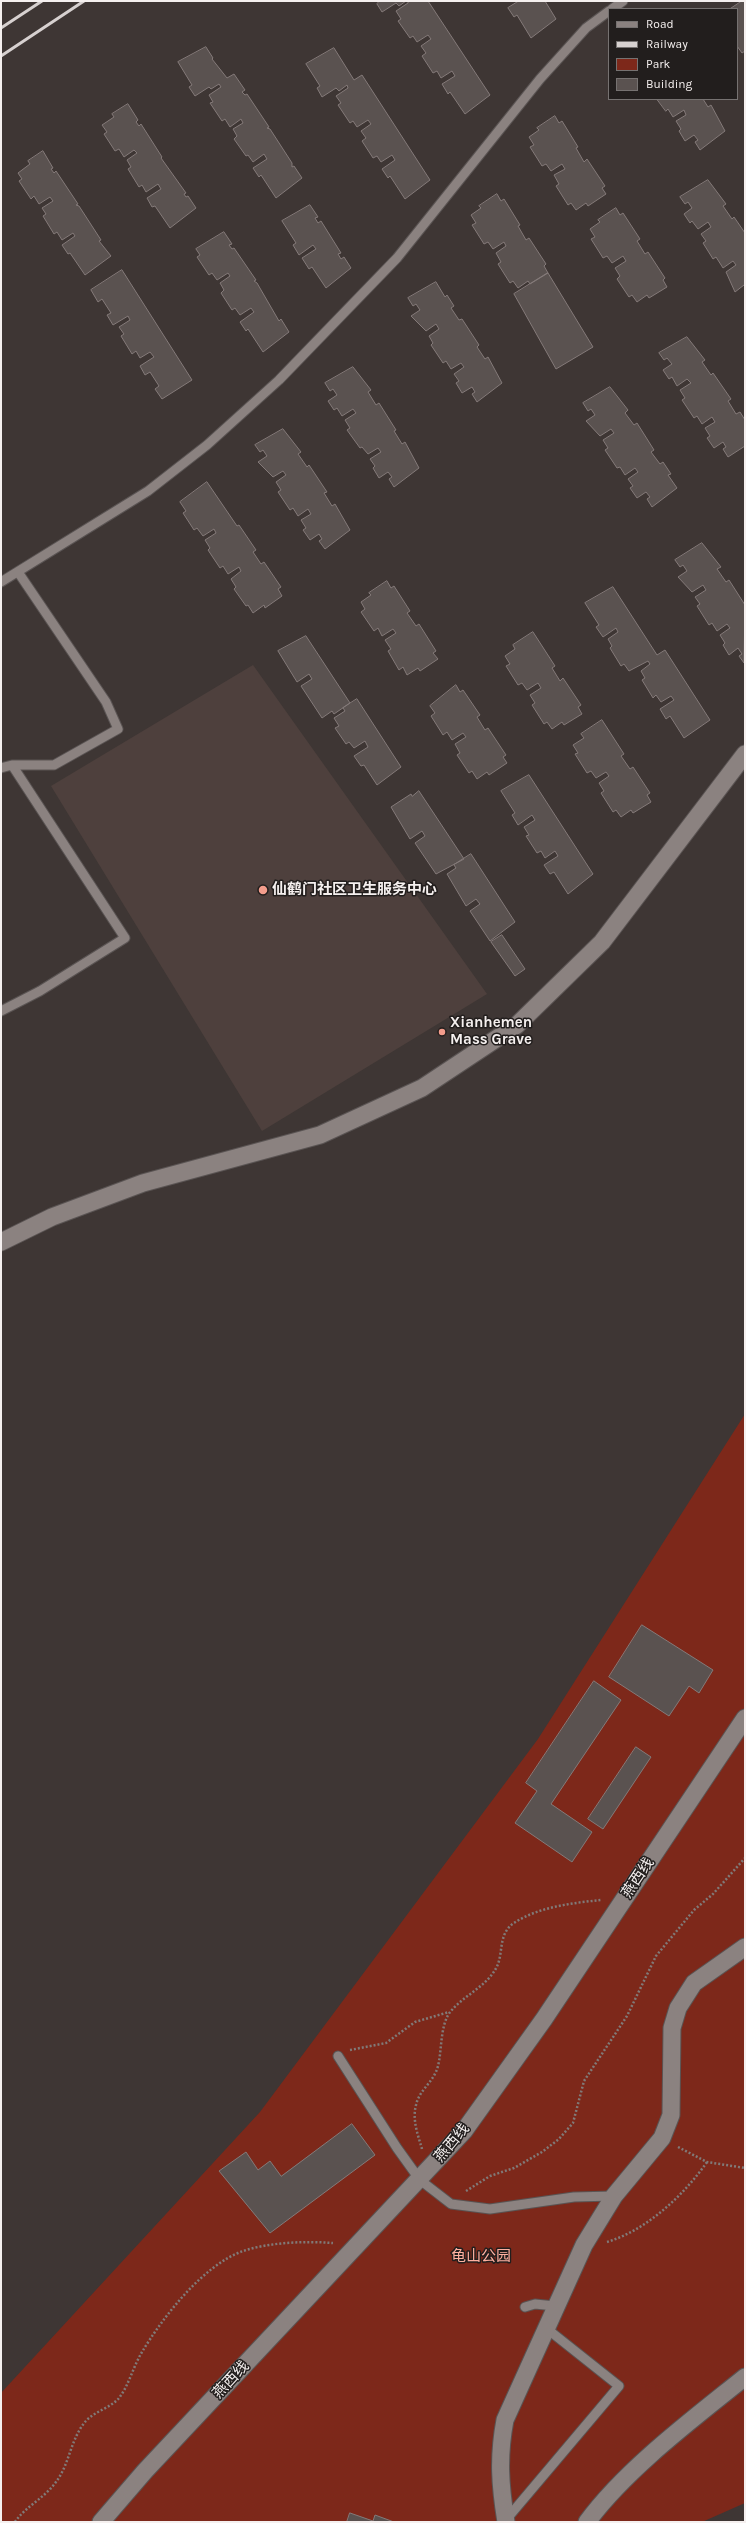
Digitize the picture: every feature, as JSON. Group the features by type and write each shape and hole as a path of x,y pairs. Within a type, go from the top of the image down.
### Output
{"street":[{"path":"1,1242 52,1218 143,1183 320,1135 422,1088 517,1025 602,942 745,754"},
{"name":"燕西线","path":"101,2522 144,2471 420,2180 464,2131 620,1904 745,1718"},
{"path":"506,2522 499,2476 500,2441 505,2420 555,2306 584,2245 614,2196 662,2138 671,2115 672,2028 678,2008 694,1983 745,1947"},
{"path":"587,2522 598,2506 666,2442 745,2376"}],"lane":[{"path":"613,8 623,1"},
{"path":"1,582 148,491 207,445 279,380 397,258 540,79 586,28 608,12"},
{"path":"1,768 12,765 54,765 118,729 106,702 18,572"},
{"path":"1,1011 40,991 125,938 12,765"},
{"path":"338,2056 396,2148 420,2180 451,2204 490,2209 574,2197 614,2196"},
{"path":"525,2307 535,2304 555,2306"},
{"path":"506,2522 619,2386 546,2328"}],"path":[{"path":"451,2204 490,2176 514,2168 542,2152 559,2139 574,2123 584,2081 627,2016 656,1956 694,1910 713,1894 745,1858"},
{"path":"338,2056 355,2047 386,2043 415,2022 450,2012 485,1984 498,1965 503,1937 513,1924 539,1912 577,1902 607,1900 620,1904"},
{"path":"420,2180 422,2149 415,2121 416,2104 420,2096 434,2079 438,2065 439,2047 450,2012"},
{"path":"662,2138 707,2162 745,2168"},
{"path":"584,2245 597,2245 614,2240 648,2221 693,2182 707,2162"},
{"path":"15,2522 47,2494 61,2474 75,2438 85,2422 99,2410 118,2399 141,2354 158,2327 189,2291 221,2263 243,2251 285,2243 317,2242 339,2244 352,2252"}],"shaded area":[{"name":"仙鹤门社区卫生服务中心","path":"253,665 487,994 262,1131 51,786"}],"green space":[{"name":"龟山公园","path":"745,1414 745,2503 702,2522 1,2522 1,2393 260,2112 538,1739"}],"building":[{"path":"380,1 406,1 399,6 396,3 382,12 377,4"},
{"path":"407,1 428,1 490,95 465,114 450,92 448,94 442,84 455,76 452,71 441,78 437,71 433,73 422,56 426,53 421,46 431,39 428,35 417,42 413,36 410,38 398,21 401,19 396,11 408,3"},
{"path":"519,1 545,1 556,19 531,38 517,15 514,17 508,8"},
{"path":"742,1 745,1 745,51 742,53 738,47 738,8 732,8"},
{"path":"206,47 213,58 212,59 227,78 234,74 245,90 242,92 245,95 247,94 269,127 267,128 270,129 292,163 292,167 294,166 302,178 276,198 261,175 259,177 253,168 267,159 264,154 253,162 248,155 246,156 234,139 237,136 233,129 243,123 241,119 230,127 225,119 222,121 210,103 213,102 209,95 221,87 219,84 211,89 209,87 195,96 189,87 192,85 178,62"},
{"path":"334,48 354,80 362,75 430,180 405,199 390,176 388,178 382,169 395,160 392,155 381,162 377,156 373,158 362,141 366,138 361,131 371,124 368,120 357,127 353,121 350,123 338,105 341,103 336,96 348,88 347,85 339,91 336,88 322,97 317,88 320,86 306,64"},
{"path":"658,100 704,100 708,107 711,105 725,131 700,150 695,142 698,140 694,135 685,141 679,131 681,129 676,121 686,115 684,110 673,117 668,109 666,111"},
{"path":"128,104 138,120 136,122 139,126 141,124 162,157 161,158 186,193 184,194 186,197 188,196 196,208 170,228 155,206 152,207 147,198 161,189 158,184 146,192 142,185 139,187 128,169 131,167 127,160 137,153 134,150 124,157 119,149 115,151 104,134 107,132 102,125 114,117 112,114"},
{"path":"555,116 559,123 562,121 578,147 576,148 584,162 587,159 605,186 602,188 606,194 588,206 586,203 576,210 571,203 568,205 556,186 559,184 554,175 565,169 562,164 551,171 546,164 542,166 530,147 534,145 529,137 539,130 537,128"},
{"path":"43,151 53,168 51,169 54,173 56,171 78,204 76,205 79,206 101,240 99,241 111,256 85,275 70,253 68,254 62,245 75,236 73,233 62,240 57,232 54,234 43,216 46,214 42,208 53,201 50,197 39,204 34,196 31,199 19,181 22,179 18,173 30,164 28,161"},
{"path":"708,180 726,204 723,206 732,219 734,217 745,233 745,287 744,285 735,292 726,272 736,265 733,261 723,268 716,257 713,259 703,243 706,241 701,234 711,227 708,222 698,229 692,221 690,223 684,214 692,208 688,202 685,204 680,197"},
{"path":"497,194 501,201 504,199 520,225 518,226 526,240 529,238 546,264 544,266 548,273 530,284 528,281 518,288 513,281 510,283 498,264 501,262 496,253 506,246 504,242 493,249 488,242 484,244 472,225 476,223 471,215 481,208 479,206"},
{"path":"310,205 318,217 315,218 318,223 321,221 341,253 338,254 341,259 344,257 351,268 326,288 312,267 309,269 302,258 316,249 313,245 299,255 293,245 296,243 282,221"},
{"path":"616,208 620,215 623,213 640,239 637,241 645,254 648,252 665,278 663,280 667,287 649,298 647,295 637,302 632,295 629,297 617,279 620,276 615,268 626,261 623,256 612,263 607,256 603,258 591,239 595,237 590,229 600,222 598,220"},
{"path":"224,232 232,244 229,245 232,249 234,248 256,280 254,281 257,283 279,321 281,319 289,332 263,352 248,329 246,331 240,322 254,312 251,308 240,315 235,308 232,310 221,293 224,290 220,283 230,276 228,273 217,280 212,273 209,275 197,257 200,255 196,249"},
{"path":"122,270 192,380 162,399 155,389 159,386 150,372 145,375 140,366 154,357 150,352 140,358 136,351 132,354 121,336 124,334 119,327 130,320 128,316 113,325 107,315 111,313 102,299 98,302 91,290"},
{"path":"548,273 593,347 556,369 514,294"},
{"path":"436,282 445,297 447,295 454,306 451,308 459,320 462,319 479,345 477,347 485,359 488,357 502,383 477,402 472,394 475,392 472,387 462,393 456,383 459,381 454,374 464,367 461,363 451,369 446,361 443,363 431,345 433,343 429,336 439,329 436,324 426,331 411,316 420,310 416,304 413,306 408,298"},
{"path":"687,337 705,360 702,362 711,375 713,373 731,399 728,401 736,414 740,412 745,420 745,446 728,457 723,449 726,447 723,442 714,448 707,438 710,436 705,428 715,422 712,417 702,424 697,416 694,418 682,400 685,398 680,390 691,383 687,379 677,386 672,377 669,379 663,370 672,364 667,358 664,360 659,353"},
{"path":"353,367 371,390 368,392 376,405 379,403 396,430 394,431 402,444 405,442 419,468 394,487 389,479 392,477 388,472 379,478 373,468 375,466 370,459 381,452 378,448 368,454 362,447 360,448 347,430 350,428 345,420 356,413 353,409 342,416 337,408 334,410 328,401 337,395 333,389 330,391 325,383"},
{"path":"610,387 628,410 625,413 634,425 637,423 654,450 651,452 660,464 663,462 671,474 668,475 677,488 652,507 647,499 650,497 646,492 637,498 630,488 633,486 628,479 638,472 635,468 625,475 620,467 617,468 605,450 608,448 603,440 614,433 611,429 600,436 586,421 595,415 591,409 588,411 583,403"},
{"path":"283,429 301,452 298,454 307,467 309,465 327,492 324,493 332,506 335,504 350,530 325,549 319,541 322,539 319,534 310,540 303,530 306,528 301,520 311,514 308,509 298,516 293,508 290,510 278,492 281,490 276,482 286,475 283,471 273,477 258,462 267,456 263,450 260,452 255,445"},
{"path":"207,482 237,526 239,525 256,550 253,552 261,564 264,562 281,587 278,589 282,596 265,608 264,605 253,613 234,589 236,587 231,579 241,571 239,567 228,574 223,566 220,568 208,550 210,548 205,540 216,533 214,529 203,536 197,528 194,530 183,513 186,511 180,502"},
{"path":"702,543 721,567 717,569 726,582 729,580 745,605 744,663 739,656 742,654 738,648 729,655 723,645 725,643 720,635 730,628 727,624 717,631 712,623 709,625 697,606 700,604 695,597 706,590 703,585 692,592 678,577 687,571 683,565 680,567 675,560"},
{"path":"387,581 391,588 394,586 410,611 407,613 416,626 419,624 436,651 433,653 438,659 420,671 418,668 407,675 403,667 399,670 388,651 391,649 385,640 396,633 393,629 382,636 378,628 374,631 361,612 365,609 361,602 371,595 369,593"},
{"path":"613,587 657,655 665,650 710,720 684,738 670,716 666,719 660,709 674,700 671,696 661,702 656,695 653,698 642,680 645,678 641,671 650,664 648,661 629,671 624,664 621,666 610,648 612,646 608,639 618,632 616,628 603,637 596,627 599,625 585,603"},
{"path":"533,632 555,666 552,668 560,681 563,678 581,705 578,707 582,714 564,725 562,722 552,729 547,722 544,724 532,705 535,703 530,695 541,688 538,683 527,690 522,683 518,685 506,666 510,664 505,656 515,649 513,645"},
{"path":"306,636 350,703 334,714 332,711 322,718 301,686 312,679 309,674 297,682 278,651"},
{"path":"456,685 460,692 463,690 480,715 477,717 485,730 488,728 506,755 503,757 507,763 489,775 487,772 477,779 472,771 469,773 457,755 460,753 455,744 466,737 463,733 452,740 447,732 443,735 431,716 435,713 430,706"},
{"path":"357,699 401,767 377,785 364,765 361,766 354,756 368,747 365,741 354,748 349,742 346,744 335,728 339,726 334,718 345,711 343,708"},
{"path":"602,720 624,754 621,756 630,769 633,767 650,793 647,795 651,802 633,813 631,810 621,817 616,810 613,812 601,793 604,791 599,783 609,776 606,772 596,778 591,771 587,773 575,754 578,753 573,745 584,738 581,734"},
{"path":"529,775 593,874 568,894 554,872 550,874 544,865 558,856 555,851 545,858 541,851 537,853 526,836 529,835 524,827 535,820 532,815 518,825 512,815 515,813 501,791"},
{"path":"419,791 464,859 436,874 415,843 425,836 422,831 410,839 391,807 411,794 412,796"},
{"path":"471,854 515,922 490,941 470,911 480,904 476,899 466,906 447,874 456,868 454,865"},
{"path":"502,935 525,969 515,976 491,942"},
{"path":"642,1625 713,1670 699,1693 689,1686 669,1716 609,1677"},
{"path":"594,1681 621,1700 551,1804 592,1832 572,1862 515,1823 537,1791 526,1783"},
{"path":"636,1747 651,1757 603,1829 588,1819"},
{"path":"352,2124 375,2155 270,2233 219,2171 246,2152 258,2170 270,2161 281,2176"},
{"path":"350,2513 373,2521 375,2515 394,2522 347,2522"}],"railway":[{"path":"1,28 42,1"},
{"path":"1,56 84,1"}],"place":[{"name":"仙鹤门社区卫生服务中心","path":"263,890"},
{"name":"Xianhemen Mass Grave","path":"442,1032"}]}
